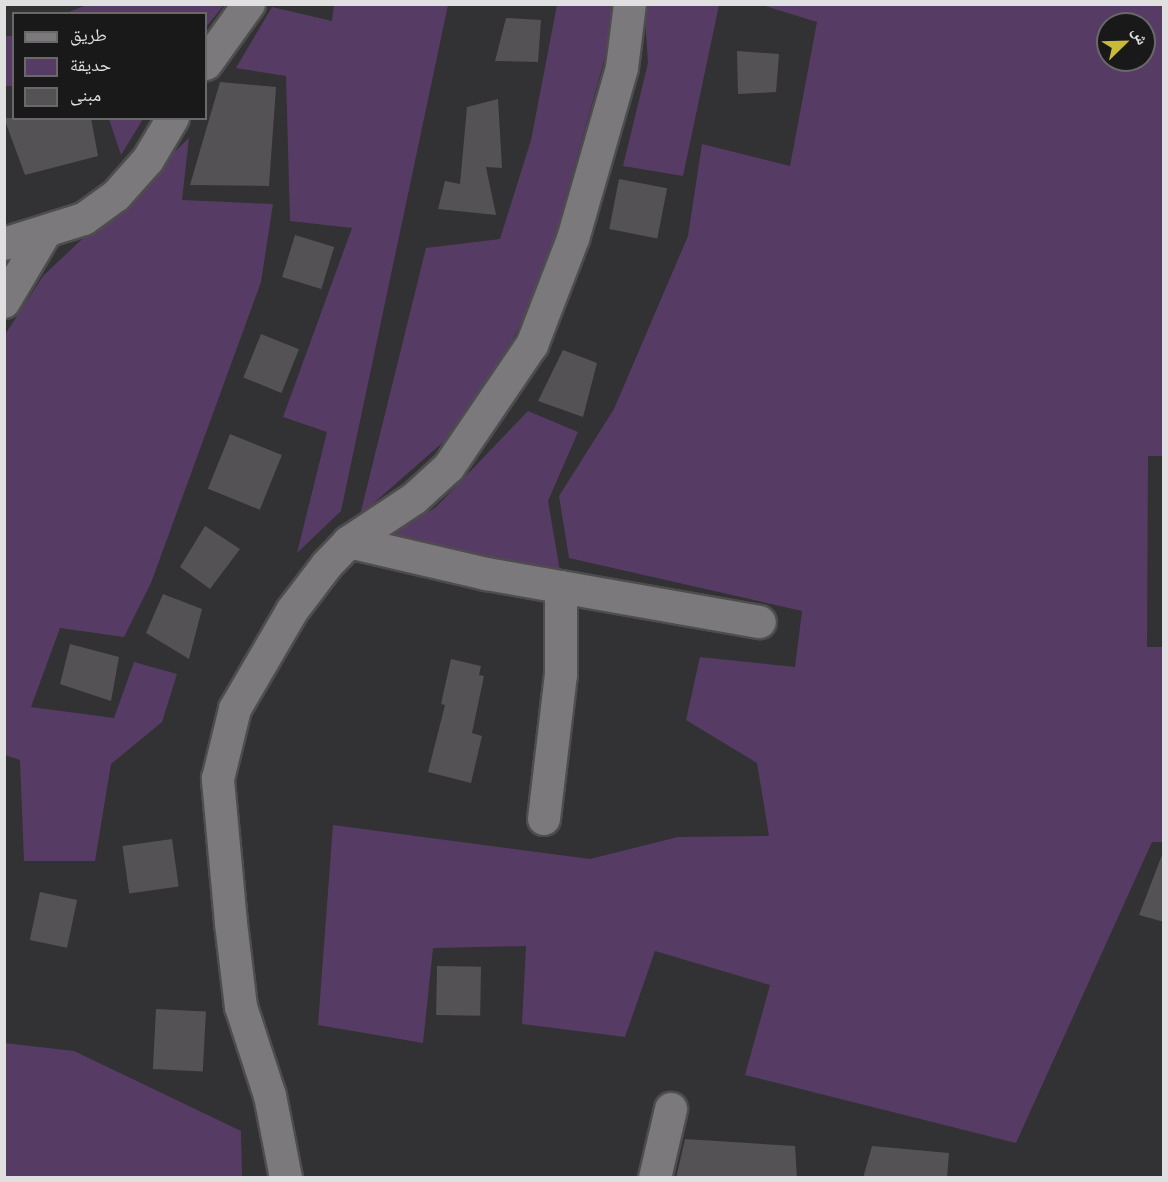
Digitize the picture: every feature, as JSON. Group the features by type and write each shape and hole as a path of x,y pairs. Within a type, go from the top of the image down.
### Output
{"street":[{"path":"207,62 227,29 249,4"},
{"path":"286,1178 270,1096 241,1007 218,779 235,709 256,668 292,611 349,542 414,499 449,467 532,345 573,238 622,68 630,4"},
{"path":"4,244 84,219 116,196 148,160 172,120"},
{"path":"4,302 45,233"},
{"path":"349,542 561,586 760,622"},
{"path":"544,819 561,675 561,586"},
{"path":"655,1178 671,1109"}],"green space":[{"path":"87,4 224,5 207,26 207,12 69,12"},
{"path":"334,5 448,5 341,511 297,553 327,432 283,417 352,228 290,221 286,76 236,68 272,7 332,21"},
{"path":"557,5 613,5 616,18 542,283 473,416 360,515 426,248 500,239 531,140"},
{"path":"644,5 719,5 683,176 623,166 648,63"},
{"path":"762,5 1163,5 1164,456 1148,456 1147,647 1163,647 1163,842 1152,842 1016,1143 745,1075 770,985 655,951 625,1037 522,1024 526,946 433,948 423,1043 318,1025 333,825 590,859 678,837 769,836 757,763 686,720 700,657 795,667 802,611 569,558 559,496 614,409 688,236 702,144 790,166 817,22"},
{"path":"4,36 12,36 12,86 4,86"},
{"path":"109,120 142,120 121,155"},
{"path":"189,138 182,200 273,204 261,282 151,583 124,637 60,628 31,707 114,718 134,662 177,674 162,722 111,764 95,861 24,861 20,760 5,755 4,336 43,276"},
{"path":"528,411 578,432 548,501 560,571 387,536 436,507"},
{"path":"5,1043 74,1051 241,1131 242,1177 5,1177"}],"building":[{"path":"506,18 541,20 538,62 495,61"},
{"path":"737,51 779,54 776,92 738,94"},
{"path":"220,82 276,87 269,186 190,185"},
{"path":"498,99 502,168 486,167 496,215 438,209 445,181 460,184 467,107"},
{"path":"4,118 12,118 12,120 91,120 98,156 25,175"},
{"path":"619,179 667,188 657,238 609,229"},
{"path":"295,235 334,247 321,289 282,277"},
{"path":"261,334 299,349 281,393 243,378"},
{"path":"563,350 597,363 583,417 538,401"},
{"path":"230,434 282,455 260,510 208,489"},
{"path":"205,526 240,549 210,589 180,567"},
{"path":"163,594 202,609 189,659 146,633"},
{"path":"70,644 119,657 111,701 60,684"},
{"path":"451,659 481,666 479,675 484,676 472,733 482,736 471,783 428,772 445,705 441,704"},
{"path":"172,839 179,887 129,893 122,846"},
{"path":"1162,855 1164,855 1164,922 1139,915"},
{"path":"40,892 77,900 67,948 30,940"},
{"path":"437,966 481,967 480,1016 436,1015"},
{"path":"156,1009 206,1012 203,1072 153,1069"},
{"path":"685,1139 795,1146 797,1178 676,1178"},
{"path":"872,1146 949,1153 947,1178 863,1178"}]}
